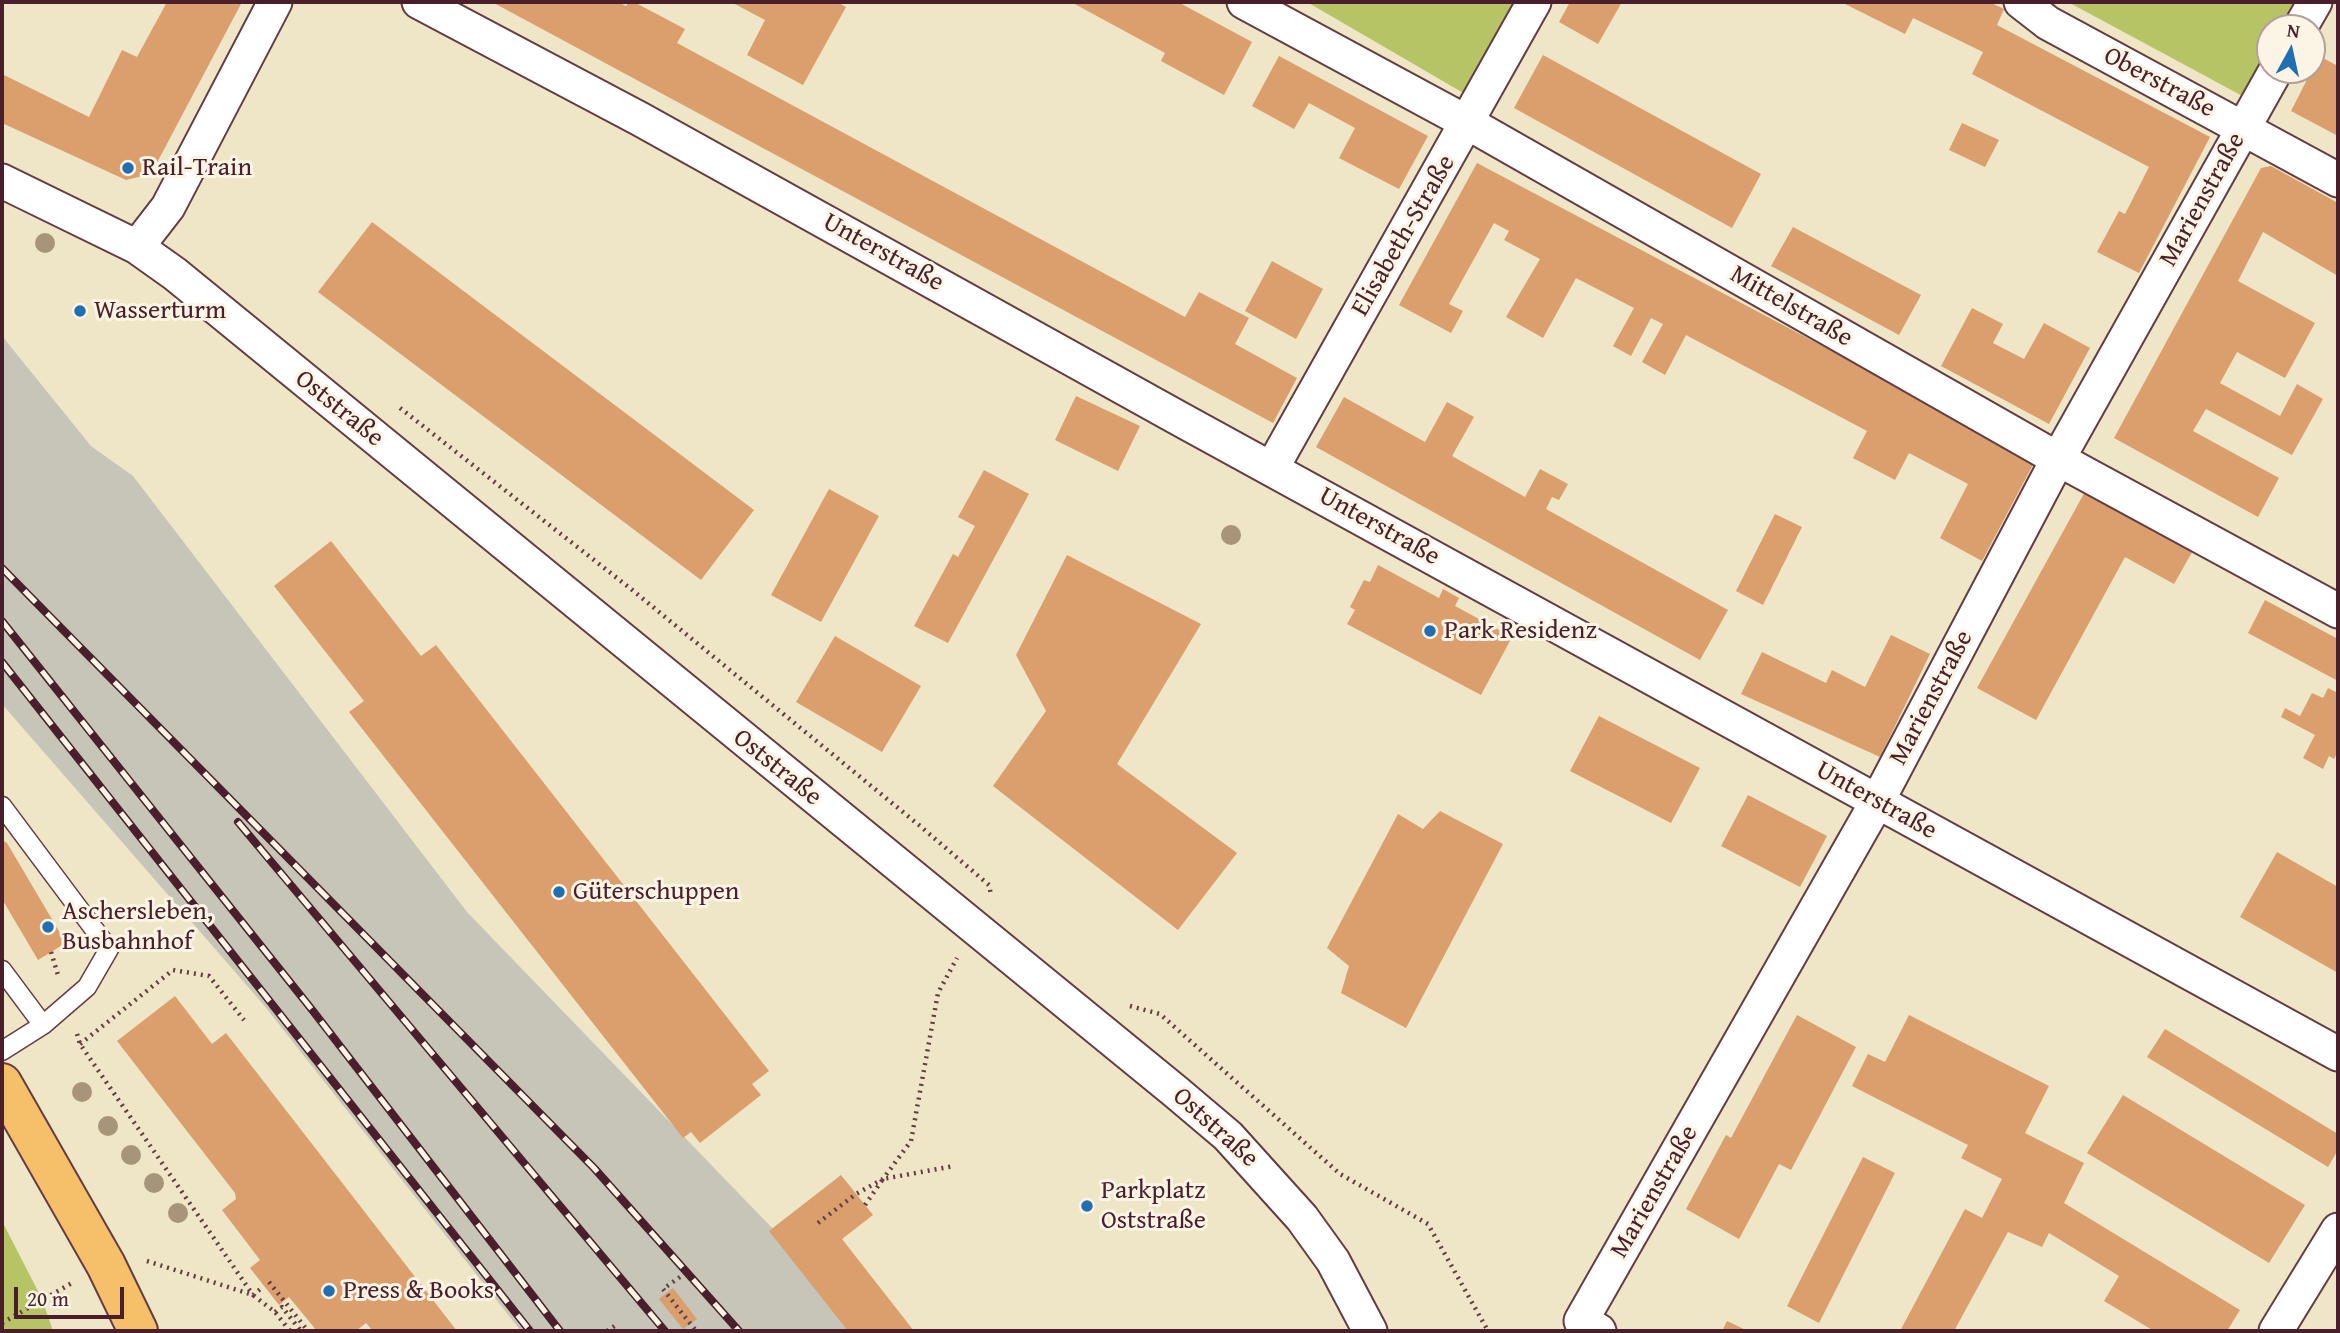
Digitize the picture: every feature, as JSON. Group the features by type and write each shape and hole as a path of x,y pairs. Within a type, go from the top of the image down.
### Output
{"main road":[{"path":"2,1083 106,1265 138,1331"}],"street":[{"path":"137,247 168,207 275,2"},
{"name":"Unterstraße","path":"419,2 640,119 2338,1054"},
{"name":"Mittelstraße","path":"1244,2 1468,123 2058,459 2338,611"},
{"name":"Elisabeth-Straße","path":"1272,468 1534,2"},
{"name":"Oberstraße","path":"2021,2 2048,23 2338,180"},
{"name":"Marienstraße","path":"1590,1326 1877,802 2058,459 2268,84"},
{"name":"Oststraße","path":"2,181 137,247 175,274 1197,1110 1263,1171 1333,1261 1370,1331"},
{"path":"2276,1331 2338,1230"}],"lane":[{"path":"2,806 108,949 88,987 43,1025 2,1051"},
{"path":"2,970 43,1025"}],"path":[{"path":"393,403 631,589 989,885 994,910 947,971 938,993 911,1141 865,1205"},
{"path":"51,953 80,1044 253,1295 275,1312 289,1331"},
{"path":"80,1044 173,970 209,976 244,1020"},
{"path":"1127,1005 1160,1014 1340,1174 1428,1224 1488,1331"},
{"path":"818,1223 856,1194 883,1179 954,1166"},
{"path":"2,1323 127,1254 253,1295"},
{"path":"680,1277 663,1289 696,1331"},
{"path":"274,1278 269,1282 307,1331"},
{"path":"253,1295 263,1287"},
{"path":"275,1312 282,1307 301,1331"},
{"path":"607,1331 616,1325"}],"shaded area":[{"path":"2,336 91,446 133,476 467,912 775,1231 854,1331 521,1331 263,1004 2,704"}],"green space":[{"path":"1307,2 1518,2 1472,98"},
{"path":"2068,2 2301,2 2295,14 2256,14 2256,84 2248,99"},
{"path":"2,1221 42,1299 53,1331 2,1331"}],"building":[{"path":"167,2 242,2 151,174 126,180 2,123 2,74 89,117 122,50 137,57"},
{"path":"492,2 618,2 626,6 629,2 634,2 685,29 677,43 1185,317 1199,292 1249,318 1235,344 1297,378 1273,423"},
{"path":"731,2 837,2 846,7 803,85 747,55 765,20"},
{"path":"1071,2 1178,2 1252,42 1224,95 1161,61 1165,53"},
{"path":"1570,2 1622,2 1598,44 1559,22"},
{"path":"1841,2 1989,2 2004,9 1997,25 2210,137 2139,273 2097,252 2119,211 2125,214 2149,167 1972,74 1983,52 1913,18 1905,34"},
{"path":"1543,55 1761,174 1732,228 1514,108"},
{"path":"1279,56 1428,136 1399,189 1339,158 1355,128 1309,103 1294,129 1252,106"},
{"path":"2326,60 2338,66 2338,136 2291,111 2305,84 2326,84"},
{"path":"1962,123 1999,140 1985,167 1949,150"},
{"path":"1477,163 2036,459 1982,561 1940,538 1968,484 1909,453 1895,480 1853,458 1867,431 1686,335 1665,375 1642,362 1663,324 1651,318 1631,356 1613,346 1634,308 1576,278 1543,338 1506,317 1540,259 1504,240 1509,231 1494,223 1449,304 1463,311 1451,333 1399,305"},
{"path":"2271,166 2338,203 2338,276 2263,232 2238,281 2315,323 2285,378 2237,352 2220,383 2280,416 2297,384 2323,399 2292,455 2206,409 2193,431 2279,478 2258,517 2114,438 2261,168"},
{"path":"372,222 754,510 701,580 318,292"},
{"path":"1793,227 1921,295 1899,335 1771,266"},
{"path":"1272,261 1323,289 1296,339 1245,311"},
{"path":"1972,308 2003,324 1993,343 2024,359 2044,323 2090,348 2049,424 1941,366"},
{"path":"1076,396 1140,426 1118,471 1055,440"},
{"path":"1344,397 1425,442 1447,402 1474,417 1452,456 1525,497 1540,469 1568,484 1559,500 1552,497 1546,509 1728,610 1700,660 1316,447"},
{"path":"984,470 1029,494 948,643 914,626 953,554 958,557 975,526 958,517"},
{"path":"2087,488 2195,547 2174,584 2125,557 2036,720 1977,688"},
{"path":"829,489 879,516 821,622 771,595"},
{"path":"1775,514 1802,527 1763,605 1736,591"},
{"name":"Güterschuppen","path":"331,541 421,656 436,645 769,1071 752,1084 761,1095 700,1143 691,1132 683,1138 349,712 364,701 274,586"},
{"path":"1067,555 1201,624 1117,764 1237,853 1178,930 993,786 1046,711 1016,655"},
{"name":"Park Residenz","path":"1378,565 1439,598 1443,589 1459,598 1455,606 1512,637 1481,695 1347,624 1355,610 1350,607 1364,580 1370,582"},
{"path":"2265,600 2338,639 2338,681 2248,633"},
{"path":"1891,635 1930,654 1880,757 1741,694 1762,652 1826,683 1832,670 1865,687"},
{"path":"835,636 921,686 882,752 796,702"},
{"path":"2328,688 2338,693 2338,751 2334,759 2329,756 2323,769 2303,758 2315,735 2281,717 2285,708 2300,716 2312,693 2323,698"},
{"path":"1599,716 1700,768 1671,823 1570,771"},
{"path":"1748,795 1827,836 1800,887 1721,846"},
{"path":"1440,811 1503,844 1406,1028 1341,993 1349,966 1327,948 1398,814 1423,829"},
{"path":"2,840 7,843 66,943 38,960 2,899"},
{"path":"2277,852 2338,887 2338,973 2240,917"},
{"path":"175,996 212,1044 226,1033 457,1331 373,1331 366,1323 356,1331 317,1331 289,1297 279,1305 250,1268 260,1260 222,1210 236,1199 235,1193 117,1041"},
{"path":"1797,1015 1856,1047 1791,1170 1779,1164 1739,1239 1686,1209 1726,1135 1731,1138"},
{"path":"1909,1015 2049,1086 2025,1133 2084,1163 2064,1203 2240,1310 2227,1331 2154,1331 2104,1301 2119,1276 2049,1233 2042,1247 2008,1232 1954,1331 1900,1331 1965,1209 1982,1218 2002,1179 1961,1158 1968,1145 1852,1086 1868,1054 1885,1062"},
{"path":"2165,1029 2338,1134 2338,1150 2328,1167 2147,1057"},
{"path":"2123,1095 2305,1205 2269,1263 2087,1153"},
{"path":"1863,1157 1895,1173 1819,1323 1787,1306"},
{"path":"841,1175 873,1215 842,1239 914,1331 848,1331 769,1231"},
{"path":"673,1288 697,1319 683,1329 659,1299"},
{"path":"1727,1321 1748,1331 1722,1331"}],"railway":[{"path":"2,568 594,1168 739,1331"},
{"path":"2,621 313,1011 560,1331"},
{"path":"2,662 530,1331"},
{"path":"238,822 665,1331"}],"place":[{"name":"Rail-Train","path":"128,168"},
{"name":"Wasserturm","path":"80,311"},
{"name":"Park Residenz","path":"1430,631"},
{"name":"Güterschuppen","path":"559,892"},
{"name":"Aschersleben, Busbahnhof","path":"48,927"},
{"name":"Parkplatz Oststraße","path":"1087,1206"},
{"name":"Press & Books","path":"329,1291"}]}
